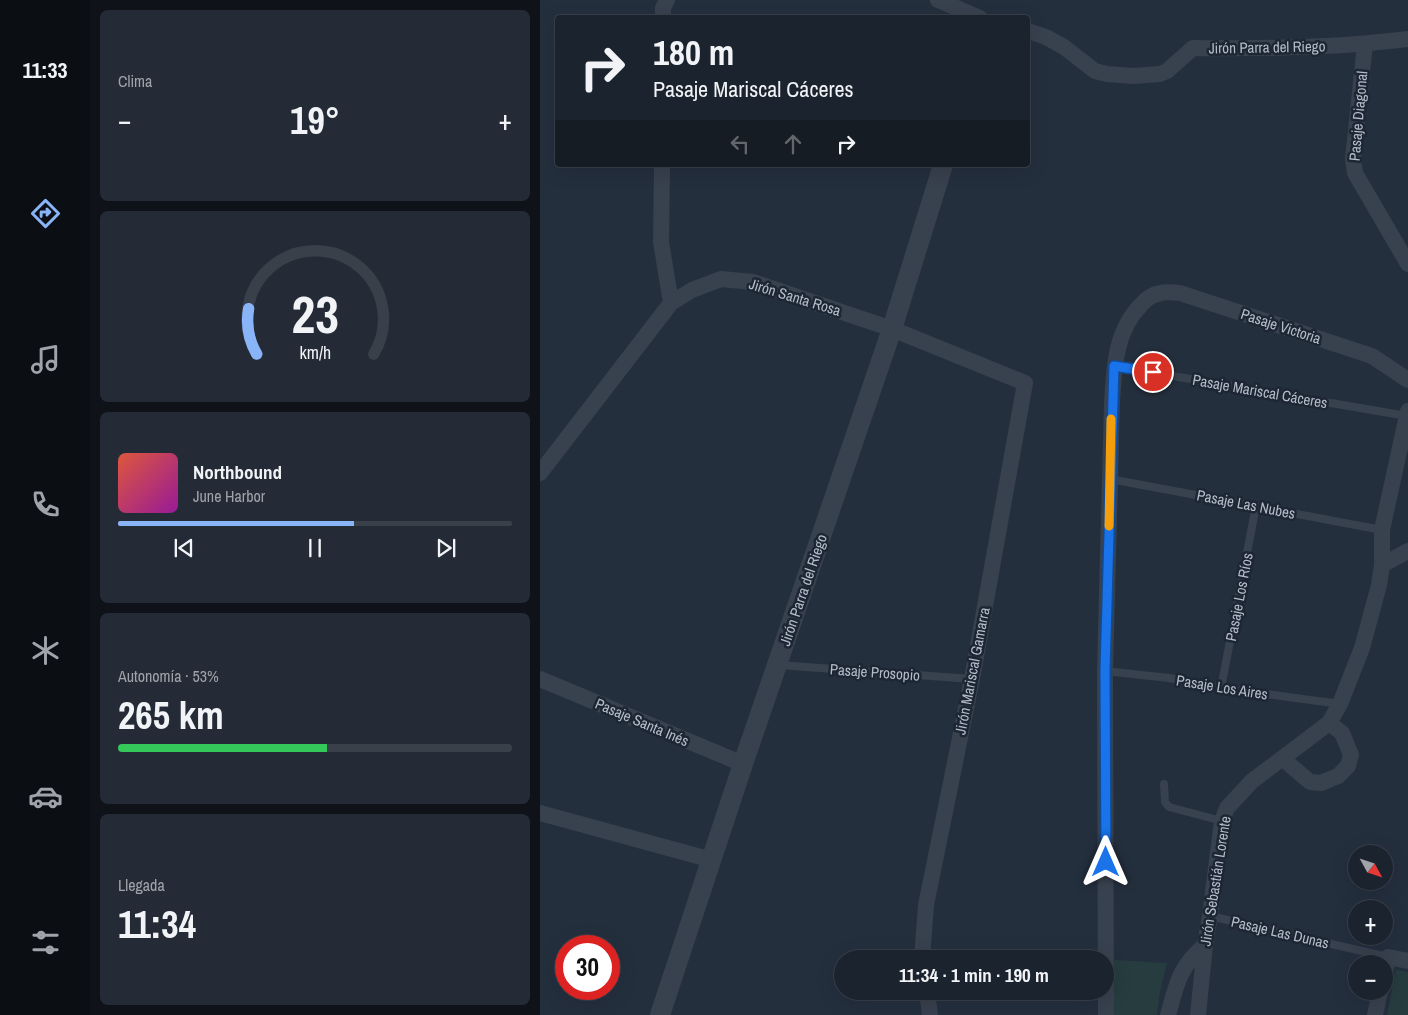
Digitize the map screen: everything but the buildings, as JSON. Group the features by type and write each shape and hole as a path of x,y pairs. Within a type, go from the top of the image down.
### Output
{"street":[{"path":"938,0 973,15"},
{"name":"Jirón Parra del Riego","path":"1030,32 1046,37 1064,47 1095,71 1133,76 1160,74 1193,48 1365,44 1408,39"},
{"name":"Pasaje Diagonal","path":"1365,44 1353,166 1355,174 1408,264"},
{"path":"662,167 662,242 671,302"},
{"name":"Jirón Parra del Riego","path":"660,1015 743,764 892,328 942,167"},
{"name":"Jirón Santa Rosa","path":"540,473 671,302 692,290 721,280 753,282 892,328"},
{"name":"Pasaje Victoria","path":"1114,366 1122,332 1132,313 1148,298 1161,292 1180,293 1372,356 1408,380"},
{"name":"Jirón Mariscal Gamarra","path":"892,328 1025,383 972,679 926,905 923,950"},
{"path":"1106,1015 1105,670 1114,366"},
{"name":"Jirón Sebastián Lorente","path":"1198,1015 1205,945 1222,821 1227,808 1252,782 1329,723 1340,704 1362,648 1379,585 1382,564 1382,530 1407,413"},
{"path":"1382,564 1408,551"},
{"name":"Pasaje Santa Inés","path":"540,680 743,764"},
{"path":"1283,759 1310,782 1320,783 1338,776 1348,766 1351,755 1342,733 1329,723"},
{"path":"540,813 712,860"},
{"path":"1168,1015 1178,980 1188,960 1205,945"},
{"name":"Pasaje Las Dunas","path":"1393,958 1408,961"},
{"path":"928,1000 930,1015"},
{"path":"1375,1015 1378,1000"}],"lane":[{"name":"Pasaje Mariscal Cáceres","path":"1114,366 1407,413"},
{"name":"Pasaje Las Nubes","path":"1110,479 1382,530"},
{"name":"Pasaje Los Ríos","path":"1221,688 1256,506"},
{"name":"Pasaje Prosopio","path":"778,664 972,679"},
{"name":"Pasaje Los Aires","path":"1105,670 1340,704"},
{"path":"1164,784 1165,802 1174,809 1222,821"},
{"name":"Pasaje Las Dunas","path":"1210,916 1379,955"}],"green space":[{"path":"1114,960 1167,963 1157,1015 1114,1015"},
{"path":"1396,970 1408,972 1408,1015 1387,1015 1390,1000 1393,1000"}],"slow traffic":[{"path":"1109,526 1111,419"}],"route":[{"path":"1106,862 1105,670 1114,366 1153,372"}]}
